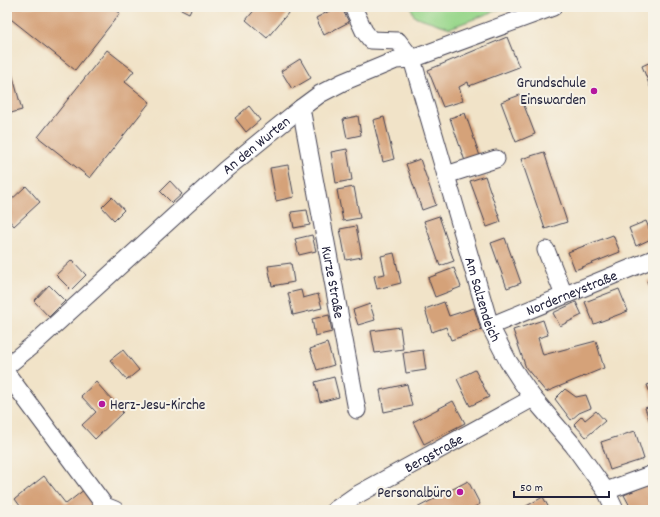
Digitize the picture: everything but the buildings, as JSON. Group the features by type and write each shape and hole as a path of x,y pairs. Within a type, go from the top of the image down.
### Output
{"street":[{"path":"353,7 364,31 371,40 398,41 412,59"},
{"name":"An den Wurten","path":"7,366 35,343 226,169 320,94 343,82 396,60 412,59 554,7"},
{"name":"Am Salzendeich","path":"412,59 490,326 508,361 533,398 573,445 606,491 615,510"},
{"name":"Kurze Straße","path":"301,108 357,410"},
{"path":"446,175 496,160"},
{"path":"546,250 564,295"},
{"name":"Norderneystraße","path":"490,326 653,259"},
{"path":"7,374 105,506 115,510"},
{"name":"Bergstraße","path":"335,510 355,496 533,398"},
{"path":"606,491 653,474"}],"green space":[{"path":"411,7 506,7 450,28 414,16"}],"place":[{"name":"Grundschule Einswarden","path":"594,91"},
{"name":"Herz-Jesu-Kirche","path":"102,404"},
{"name":"Personalbüro","path":"460,492"}]}
